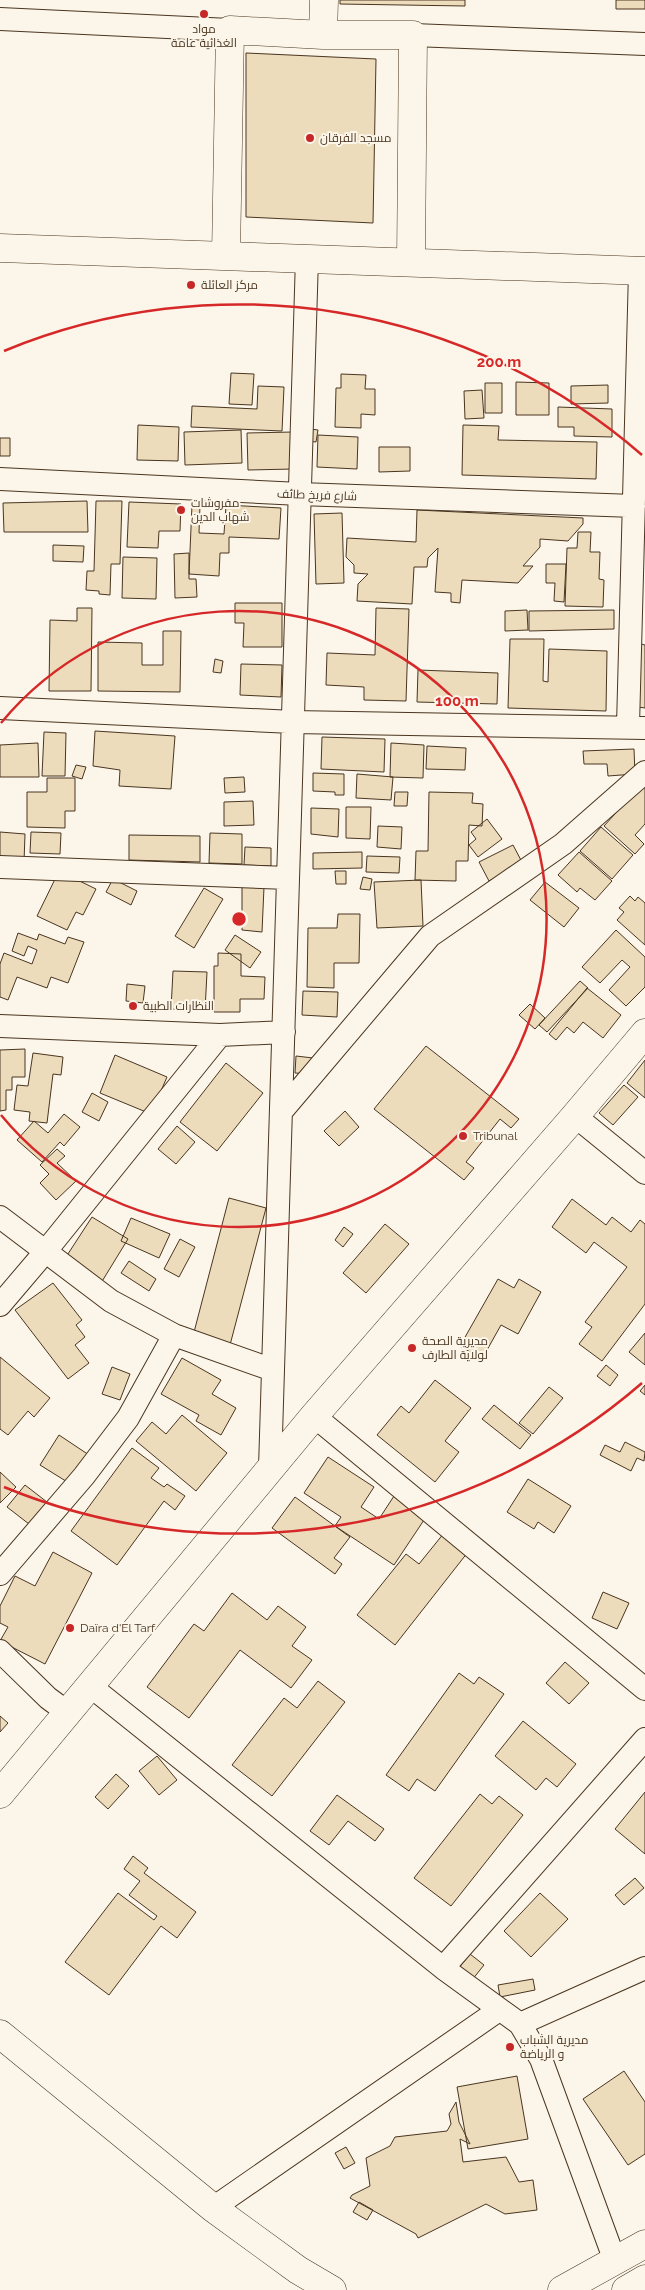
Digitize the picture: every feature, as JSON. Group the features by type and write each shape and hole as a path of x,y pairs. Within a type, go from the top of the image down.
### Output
{"main road":[{"path":"323,35 324,0"},
{"path":"226,255 230,30 323,35 413,35 411,262"},
{"path":"0,248 643,271"},
{"path":"0,1794 314,1416 645,1033"},
{"path":"0,2034 301,2280 332,2290"},
{"path":"562,2290 645,2244"},
{"path":"626,2290 645,2279"}],"street":[{"path":"0,19 230,30"},
{"path":"413,35 645,44"},
{"path":"270,1468 307,258"},
{"path":"0,708 293,722 636,727 634,506 643,271"},
{"name":"شارع فريخ طائف","path":"0,479 300,494 634,506"},
{"path":"281,1112 430,936 563,844 645,772"},
{"path":"0,867 288,878"},
{"path":"0,1026 220,1035 284,1032"},
{"path":"0,1305 220,1035"},
{"path":"575,1116 645,1173"},
{"path":"0,1217 111,1301 174,1335 273,1370"},
{"path":"0,1574 37,1528 84,1476 128,1418 174,1335"},
{"path":"314,1416 645,1689"},
{"path":"0,1651 48,1698 67,1712"},
{"path":"89,1685 443,1968 520,2024 541,2059 615,2261"},
{"path":"443,1968 645,1739"},
{"path":"520,2024 645,1968"},
{"path":"213,2208 499,2010"}],"building":[{"path":"340,0 465,0 465,6 340,4"},
{"path":"616,0 645,0 645,9 616,9"},
{"name":"مسجد الفرقان","path":"246,53 376,59 373,223 246,217"},
{"path":"231,373 254,374 252,405 229,404"},
{"path":"341,374 366,375 365,389 375,389 375,415 361,414 361,428 335,427 336,388 341,388"},
{"path":"516,382 549,383 549,415 516,415"},
{"path":"485,383 502,383 502,413 485,413"},
{"path":"608,385 608,403 571,404 571,386"},
{"path":"258,386 284,387 282,431 191,427 192,406 257,409"},
{"path":"482,390 484,418 465,419 464,391"},
{"path":"558,407 612,409 612,437 574,436 574,427 558,427"},
{"path":"138,425 179,427 178,461 137,460"},
{"path":"463,425 499,426 498,440 597,442 596,479 462,475"},
{"path":"303,428 318,430 316,442 301,440"},
{"path":"241,430 242,463 185,465 184,432"},
{"path":"293,432 294,469 248,470 247,433"},
{"path":"318,435 358,437 357,469 317,467"},
{"path":"0,438 10,438 10,456 0,456"},
{"path":"379,447 410,447 410,471 379,472"},
{"path":"87,501 88,532 4,532 3,503"},
{"path":"96,501 122,501 120,564 111,564 110,595 99,594 99,591 86,590 87,571 94,571"},
{"path":"129,502 181,504 180,531 159,531 158,548 127,547"},
{"path":"192,505 200,505 199,533 224,534 226,505 281,508 279,539 229,537 229,553 220,553 219,576 189,574"},
{"path":"417,510 583,518 583,524 568,541 540,539 540,547 523,566 533,566 518,583 462,580 460,603 451,602 451,593 435,592 438,548 428,558 427,567 414,567 412,604 357,601 358,584 368,574 354,573 354,565 346,557 347,538 416,542"},
{"path":"342,513 344,583 316,584 314,514"},
{"path":"578,532 591,532 590,552 600,552 599,579 604,580 603,607 565,606 567,548 577,548"},
{"path":"53,545 84,546 83,562 53,561"},
{"path":"189,553 189,579 196,579 197,597 175,598 174,554"},
{"path":"123,557 157,558 156,599 122,598"},
{"path":"546,564 566,564 564,602 554,601 555,583 546,583"},
{"path":"235,603 282,603 282,647 243,647 244,623 235,623"},
{"path":"77,608 92,608 91,691 49,691 50,620 77,621"},
{"path":"376,608 409,609 406,701 364,700 364,687 326,685 327,653 375,655"},
{"path":"527,610 528,630 505,631 505,611"},
{"path":"614,610 614,629 529,631 529,611"},
{"path":"163,631 181,631 180,692 98,691 98,642 142,643 142,665 163,665"},
{"path":"510,639 544,639 543,681 548,682 549,649 607,651 606,711 508,708"},
{"path":"641,644 645,645 645,708 638,707"},
{"path":"215,659 223,661 221,673 213,672"},
{"path":"241,664 282,665 281,697 240,695"},
{"path":"418,670 498,673 497,704 417,702"},
{"path":"95,731 175,736 171,789 119,786 120,770 93,766"},
{"path":"44,732 66,733 65,776 42,776"},
{"path":"322,737 385,739 384,772 321,769"},
{"path":"38,743 39,777 0,777 0,745"},
{"path":"391,743 424,745 423,778 390,777"},
{"path":"427,746 466,748 465,770 426,769"},
{"path":"634,749 635,774 608,776 607,764 584,764 583,751"},
{"path":"76,765 86,767 82,779 72,776"},
{"path":"313,773 344,774 344,795 335,795 335,792 313,791"},
{"path":"357,774 393,777 391,800 356,798"},
{"path":"244,777 245,792 225,793 224,778"},
{"path":"47,778 75,778 75,811 65,811 65,828 27,827 27,792 47,792"},
{"path":"645,781 645,824 635,835 644,844 635,854 604,826"},
{"path":"395,792 408,792 407,806 394,806"},
{"path":"429,792 473,793 472,803 483,804 482,826 469,825 468,861 456,861 456,881 415,880 416,851 428,851"},
{"path":"253,801 254,825 224,826 224,802"},
{"path":"346,807 371,807 370,839 346,838"},
{"path":"311,808 339,809 338,837 311,834"},
{"path":"487,819 502,839 478,857 469,845 476,839 471,832"},
{"path":"378,826 402,827 401,849 377,847"},
{"path":"601,827 633,855 612,879 580,851"},
{"path":"0,832 25,834 24,862 0,861"},
{"path":"31,832 61,833 60,854 30,853"},
{"path":"210,833 242,834 242,864 209,863"},
{"path":"129,835 200,836 200,862 129,860"},
{"path":"513,845 523,864 489,881 479,862"},
{"path":"245,847 271,848 271,866 244,865"},
{"path":"362,852 362,868 313,869 313,853"},
{"path":"579,852 612,881 595,900 580,888 577,892 558,875"},
{"path":"367,856 400,857 399,873 366,872"},
{"path":"59,871 96,889 83,915 76,912 67,930 37,916"},
{"path":"335,871 346,871 346,884 336,884"},
{"path":"363,877 372,879 370,890 360,889"},
{"path":"113,879 137,891 131,905 106,892"},
{"path":"421,880 423,926 377,928 374,882"},
{"path":"545,882 579,908 564,927 530,900"},
{"path":"242,886 264,887 262,932 242,930"},
{"path":"204,888 223,899 194,948 175,936"},
{"path":"630,896 635,901 638,897 645,903 645,945 617,920 624,912 619,908"},
{"path":"338,914 360,914 359,963 334,963 334,988 307,987 308,928 337,928"},
{"path":"616,930 645,957 645,987 626,1006 609,990 630,967 622,960 600,983 582,967"},
{"path":"18,933 37,940 39,934 65,944 68,937 84,942 68,983 51,977 47,988 17,977 8,1000 0,997 0,964 4,953 32,964 37,950 28,946 24,956 12,951"},
{"path":"235,935 261,952 250,968 225,950"},
{"path":"218,953 241,954 241,976 265,977 264,999 240,999 240,1012 214,1012 214,966 218,966"},
{"path":"173,971 207,972 205,1011 171,1009"},
{"path":"580,981 588,988 547,1032 539,1025"},
{"path":"127,984 145,986 143,1003 126,1001"},
{"path":"587,988 621,1015 603,1038 583,1022 574,1033 567,1027 556,1040 549,1034"},
{"path":"303,991 338,992 337,1017 302,1015"},
{"path":"530,1004 545,1018 535,1029 519,1015"},
{"path":"426,1046 519,1119 511,1128 500,1119 466,1162 474,1168 464,1180 374,1109"},
{"path":"25,1049 25,1077 12,1077 12,1090 6,1090 6,1110 0,1111 0,1050"},
{"path":"33,1053 63,1057 61,1075 53,1074 47,1123 29,1121 30,1112 14,1110 17,1085 28,1086"},
{"path":"115,1055 167,1077 151,1114 100,1093"},
{"path":"296,1056 313,1058 312,1074 295,1073"},
{"path":"645,1060 645,1098 627,1083"},
{"path":"226,1063 263,1093 217,1151 180,1122"},
{"path":"624,1085 638,1097 613,1125 599,1113"},
{"path":"92,1093 108,1102 99,1121 82,1112"},
{"path":"345,1111 359,1127 339,1146 324,1131"},
{"path":"64,1114 80,1127 64,1146 60,1142 42,1162 17,1140 34,1121 48,1133"},
{"path":"177,1126 195,1142 176,1164 158,1149"},
{"path":"57,1149 65,1156 57,1163 76,1181 56,1200 40,1183 49,1174 40,1165"},
{"path":"229,1198 266,1208 230,1345 193,1336"},
{"path":"572,1199 606,1225 612,1217 631,1232 640,1220 645,1224 645,1304 602,1361 579,1344 592,1327 585,1322 627,1267 594,1242 586,1253 552,1227"},
{"path":"92,1217 128,1239 101,1283 64,1260"},
{"path":"131,1218 170,1234 159,1258 121,1241"},
{"path":"385,1224 409,1244 366,1293 343,1273"},
{"path":"344,1227 353,1234 343,1247 335,1240"},
{"path":"180,1239 195,1247 179,1277 164,1269"},
{"path":"129,1261 156,1279 149,1291 121,1273"},
{"path":"498,1279 514,1288 519,1279 541,1292 518,1334 501,1325 482,1359 460,1346"},
{"path":"53,1283 82,1320 76,1325 85,1337 75,1345 89,1363 68,1379 15,1310"},
{"path":"645,1333 645,1365 629,1352"},
{"path":"0,1357 50,1398 34,1417 28,1411 8,1435 0,1429"},
{"path":"182,1358 221,1380 212,1394 236,1408 221,1435 196,1421 199,1415 161,1394"},
{"path":"606,1365 618,1375 610,1386 597,1376"},
{"path":"112,1367 130,1374 120,1400 102,1394"},
{"path":"435,1380 471,1408 445,1441 459,1452 435,1482 377,1435 401,1406 409,1413"},
{"path":"645,1385 645,1395 640,1391"},
{"path":"549,1387 563,1398 533,1434 519,1423"},
{"path":"494,1405 531,1435 520,1449 482,1419"},
{"path":"182,1415 227,1453 196,1491 136,1441 152,1422 166,1434"},
{"path":"59,1435 95,1459 77,1488 40,1465"},
{"path":"625,1442 645,1452 644,1461 637,1458 631,1471 600,1455 605,1445 620,1452"},
{"path":"132,1448 159,1468 151,1478 164,1487 167,1484 185,1496 175,1510 164,1501 117,1565 71,1531"},
{"path":"328,1457 374,1487 361,1507 379,1519 394,1496 426,1517 394,1565 335,1526 341,1517 304,1493"},
{"path":"0,1472 16,1487 0,1503"},
{"path":"528,1479 571,1506 554,1533 538,1522 534,1529 507,1512"},
{"path":"25,1485 56,1509 38,1531 7,1507"},
{"path":"295,1497 350,1537 334,1558 342,1564 335,1574 272,1528"},
{"path":"444,1533 468,1552 395,1645 357,1615 406,1554 419,1564"},
{"path":"53,1552 92,1573 45,1664 0,1641 8,1627 0,1623 0,1606 15,1576 35,1586"},
{"path":"603,1592 629,1603 617,1629 592,1618"},
{"path":"232,1593 267,1620 278,1606 306,1627 292,1646 312,1660 291,1688 240,1650 189,1718 147,1687 194,1624 204,1631"},
{"path":"565,1662 589,1683 569,1704 546,1683"},
{"path":"459,1673 474,1684 479,1677 504,1694 435,1791 417,1779 409,1791 386,1775"},
{"path":"318,1681 345,1702 272,1796 232,1765 284,1698 297,1708"},
{"path":"0,1716 8,1723 0,1732"},
{"path":"523,1721 576,1764 557,1787 546,1778 536,1790 495,1756"},
{"path":"157,1756 177,1780 159,1795 139,1771"},
{"path":"116,1774 129,1786 108,1809 95,1797"},
{"path":"645,1792 645,1854 615,1829"},
{"path":"480,1794 492,1804 499,1796 523,1815 451,1906 414,1878"},
{"path":"337,1795 384,1829 375,1841 348,1821 329,1845 310,1831"},
{"path":"133,1856 148,1868 144,1873 196,1912 177,1938 161,1926 109,1995 65,1962 118,1893 154,1920 157,1916 129,1895 140,1881 124,1869"},
{"path":"635,1878 644,1888 624,1905 615,1895"},
{"path":"540,1893 568,1919 531,1957 504,1931"},
{"path":"470,1954 484,1965 472,1980 458,1969"},
{"path":"533,1979 535,1990 500,1997 498,1985"},
{"path":"624,2071 645,2102 645,2154 628,2165 583,2099"},
{"path":"517,2076 528,2139 468,2149 457,2087"},
{"path":"456,2102 459,2122 470,2144 460,2139 463,2162 506,2157 519,2182 533,2180 537,2210 505,2214 486,2204 418,2238 416,2234 350,2198 352,2195 370,2186 366,2158 390,2146 395,2137 447,2131 451,2124 449,2114"},
{"path":"346,2147 355,2163 344,2169 335,2153"},
{"path":"359,2202 373,2210 367,2220 353,2212"}],"place":[{"name":"مواد الغذائية عامة","path":"204,14"},
{"name":"مسجد الفرقان","path":"310,138"},
{"name":"مركز العائلة","path":"191,285"},
{"name":"مفروشات شهاب الدين","path":"181,510"},
{"name":"النظارات الطبية","path":"133,1006"},
{"name":"Tribunal","path":"463,1136"},
{"name":"مديرية الصحة لولاية الطارف","path":"412,1348"},
{"name":"Daïra d'El Tarf","path":"70,1628"},
{"name":"مديرية الشباب و الرياضة","path":"510,2047"}]}
